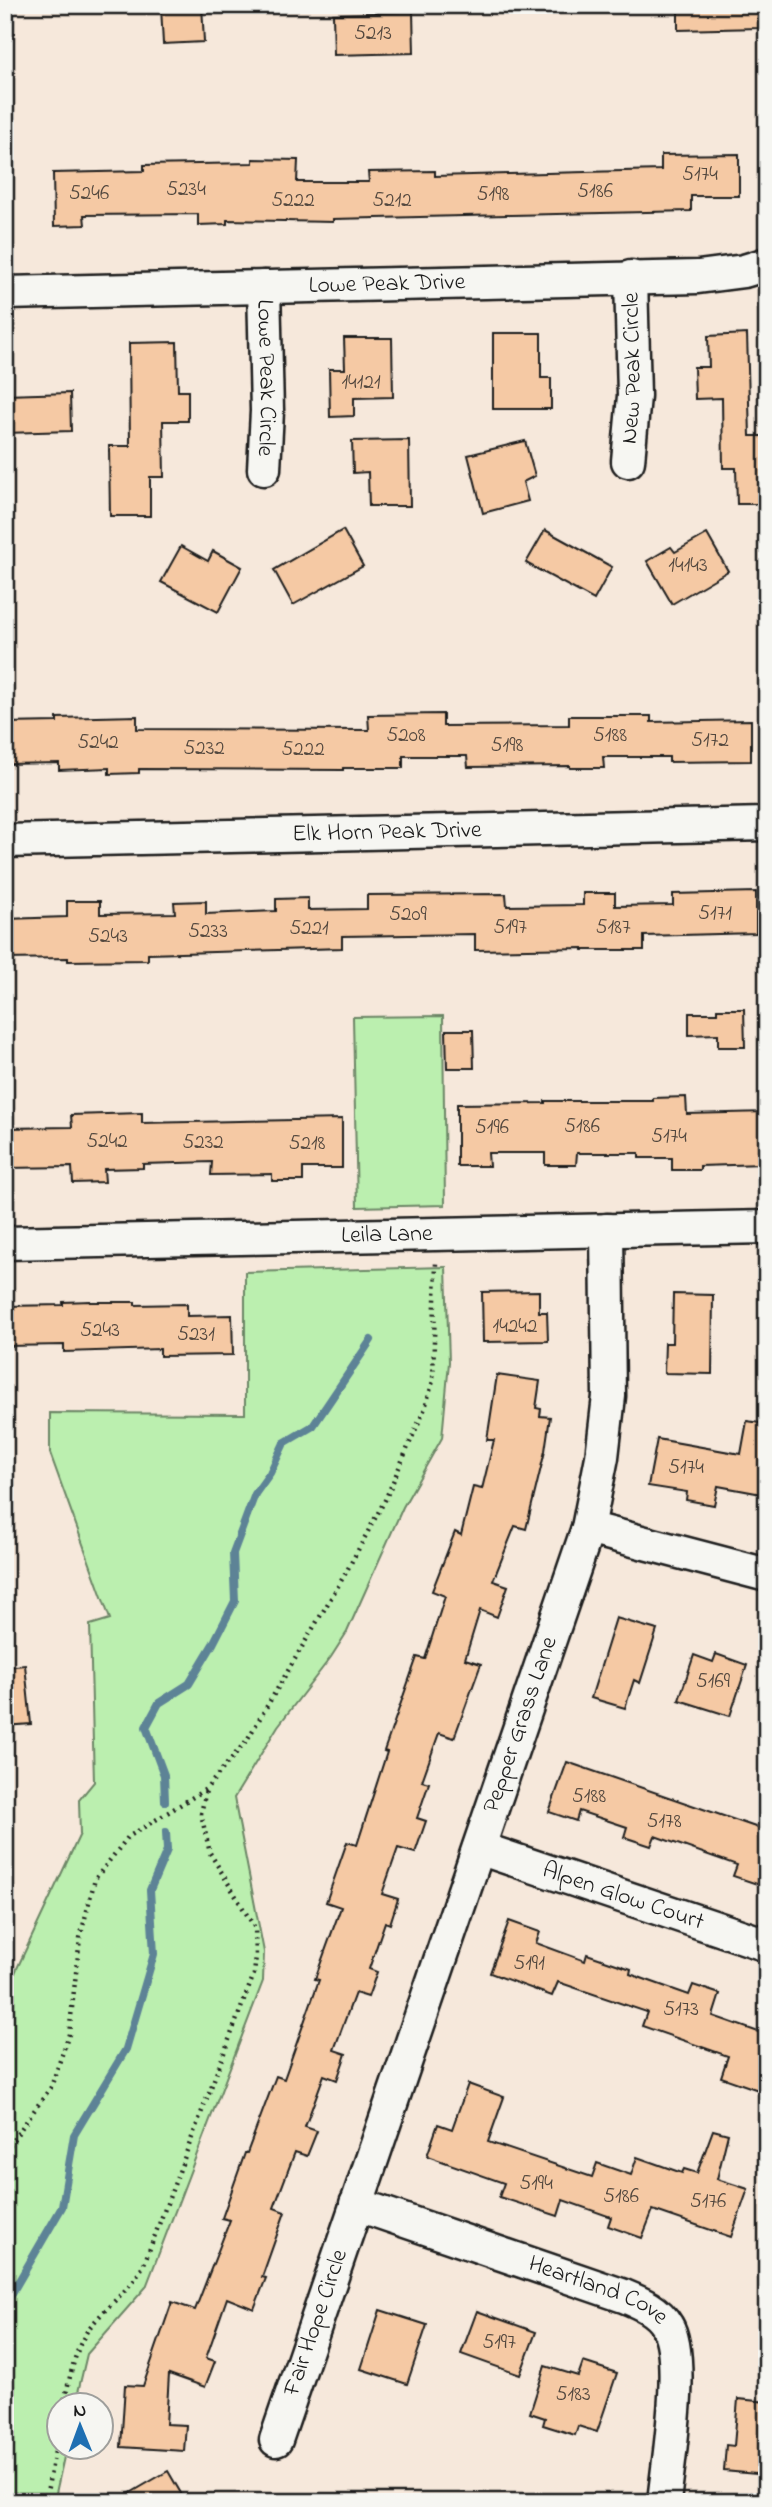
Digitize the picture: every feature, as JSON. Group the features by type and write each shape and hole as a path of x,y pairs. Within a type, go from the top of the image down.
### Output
{"street":[{"name":"Lowe Peak Drive","path":"5,293 698,276 744,271 767,264"},
{"name":"New Peak Circle","path":"628,461 634,396 631,277"},
{"name":"Lowe Peak Circle","path":"264,287 267,411 264,469"},
{"name":"Elk Horn Peak Drive","path":"5,841 767,824"},
{"name":"Leila Lane","path":"5,1244 767,1227"},
{"name":"Pepper Grass Lane","path":"356,2204 588,1528 602,1457 609,1396 607,1230"},
{"path":"588,1528 767,1575"},
{"name":"Alpen Glow Court","path":"479,1848 767,1945"},
{"name":"Fair Hope Circle","path":"276,2440 356,2204"},
{"name":"Heartland Cove","path":"356,2204 624,2296 655,2311 667,2325 676,2358 664,2502"}],"path":[{"path":"5,2151 51,2087 66,2045 80,1938 96,1879 128,1837 206,1789 247,1740 344,1576 385,1500 425,1408 433,1381 436,1262"},
{"path":"68,2392 82,2340 137,2277 144,2264 254,1974 255,1928 210,1853 201,1814 206,1789"},
{"path":"45,2502 53,2462"}],"green space":[{"path":"443,1016 445,1205 357,1207 353,1017"},
{"path":"446,1267 449,1362 442,1438 403,1507 347,1632 278,1726 234,1798 264,1952 263,1981 146,2287 87,2354 78,2392 46,2392 46,2462 63,2462 54,2502 5,2502 5,1994 80,1834 79,1800 94,1782 90,1625 110,1619 50,1453 50,1413 245,1414 245,1272"}],"building":[{"path":"202,5 204,42 163,44 161,7"},
{"path":"678,5 759,5 759,28 678,30"},
{"path":"413,12 414,53 334,55 333,14"},
{"path":"739,154 739,196 691,196 691,211 333,219 333,222 227,220 227,224 198,225 198,214 84,215 85,225 54,226 53,173 144,171 144,165 253,163 253,159 298,160 297,182 369,182 368,172 435,171 435,176 661,170 661,155"},
{"path":"493,333 541,333 541,378 551,378 551,409 493,409"},
{"path":"747,334 750,436 767,436 767,504 737,504 736,468 723,468 722,398 695,399 694,367 709,367 708,336"},
{"path":"344,338 392,338 393,397 354,398 354,416 330,417 329,369 345,369"},
{"path":"177,342 178,391 188,391 188,421 163,421 164,477 150,477 150,516 110,516 109,446 130,446 129,343"},
{"path":"70,393 71,431 5,433 5,395"},
{"path":"409,440 410,506 369,506 368,472 353,473 352,441"},
{"path":"525,441 535,476 523,482 528,501 483,513 468,455"},
{"path":"343,530 363,566 293,605 274,570"},
{"path":"545,530 612,567 594,600 526,563"},
{"path":"707,534 728,571 672,604 647,561 671,547 675,552"},
{"path":"181,546 208,561 213,551 242,567 218,612 161,582"},
{"path":"443,714 443,726 569,725 569,716 651,716 651,722 751,720 751,761 669,762 669,757 603,757 604,768 468,767 467,756 403,756 403,768 139,769 139,773 109,774 109,768 59,770 59,763 5,764 5,723 57,722 57,718 137,716 137,729 369,730 368,715"},
{"path":"756,892 756,933 644,936 644,950 475,950 475,934 342,936 342,948 148,954 148,960 5,959 5,919 67,917 67,901 100,901 100,914 175,913 174,902 206,901 206,914 276,911 276,899 308,898 308,910 367,909 367,895 506,894 507,906 583,905 583,893 615,893 615,906 673,905 673,894"},
{"path":"717,1009 744,1009 745,1047 718,1047 718,1034 689,1035 689,1013 717,1013"},
{"path":"446,1030 473,1030 474,1068 447,1068"},
{"path":"686,1097 687,1114 767,1112 767,1152 762,1152 763,1164 700,1166 700,1170 672,1170 672,1158 639,1158 639,1153 577,1153 576,1165 545,1165 545,1153 488,1153 489,1166 457,1166 457,1104 653,1101 653,1098"},
{"path":"142,1113 142,1123 342,1119 342,1168 303,1168 303,1181 272,1181 272,1174 211,1175 212,1162 143,1164 143,1168 104,1169 105,1182 73,1183 72,1167 5,1168 5,1128 72,1127 71,1115"},
{"path":"539,1291 539,1312 547,1312 548,1341 483,1342 482,1292"},
{"path":"673,1294 713,1295 712,1374 664,1373 665,1343 672,1343"},
{"path":"63,1302 135,1302 135,1305 187,1304 187,1316 232,1315 233,1355 160,1356 160,1349 64,1352 64,1345 5,1346 5,1306 63,1305"},
{"path":"497,1375 540,1381 536,1408 541,1409 540,1416 550,1417 545,1451 526,1529 515,1526 493,1581 508,1586 497,1617 480,1610 465,1659 481,1664 454,1738 439,1733 422,1781 429,1783 417,1818 426,1821 415,1853 398,1848 382,1894 398,1899 390,1924 385,1922 369,1969 377,1972 368,1997 355,1993 334,2050 346,2054 337,2080 324,2075 305,2127 317,2131 307,2156 295,2152 274,2208 285,2212 262,2277 266,2278 254,2309 227,2298 206,2358 215,2361 205,2387 169,2374 166,2424 186,2425 184,2451 121,2447 125,2385 143,2386 172,2302 195,2310 230,2220 222,2218 245,2153 276,2076 284,2079 319,1980 315,1979 341,1907 326,1902 347,1842 357,1845 387,1752 384,1751 417,1657 425,1659 445,1596 432,1591 455,1532 461,1535 473,1487 482,1489 494,1440 487,1440"},
{"path":"747,1421 767,1424 767,1495 718,1486 714,1505 686,1500 687,1492 648,1486 657,1439 741,1454"},
{"path":"616,1618 657,1630 640,1683 634,1680 625,1708 591,1698"},
{"path":"716,1654 747,1665 730,1716 679,1700 694,1655 713,1662"},
{"path":"25,1665 31,1724 5,1726 5,1667"},
{"path":"567,1762 767,1831 767,1864 760,1885 733,1876 737,1865 655,1836 651,1846 624,1837 627,1827 579,1811 576,1821 549,1812"},
{"path":"509,1921 540,1932 536,1943 585,1961 587,1954 631,1969 630,1974 689,1995 693,1985 720,1994 713,2016 767,2035 767,2093 721,2077 728,2056 642,2026 647,2012 558,1982 552,1996 490,1973"},
{"path":"468,2084 504,2097 488,2142 592,2177 597,2163 631,2175 637,2157 682,2173 684,2169 697,2173 713,2130 728,2134 717,2179 748,2189 731,2237 653,2210 642,2238 608,2226 611,2217 563,2200 558,2216 499,2197 504,2183 427,2156 438,2124 452,2129"},
{"path":"380,2310 427,2325 407,2384 361,2369"},
{"path":"477,2311 536,2332 520,2375 461,2354"},
{"path":"583,2362 617,2373 597,2432 578,2426 575,2435 543,2425 545,2418 530,2413 545,2366 578,2376"},
{"path":"738,2399 767,2402 767,2475 724,2471 726,2445 734,2446"},
{"path":"168,2471 186,2502 115,2502"}],"waterway":[{"path":"165,1801 164,1775 146,1727 159,1703 189,1684 235,1601 233,1553 255,1494 270,1473 284,1443 313,1426 371,1340"},
{"path":"5,2305 62,2207 74,2135 126,2049 154,1954 150,1890 167,1850 166,1832"}]}
